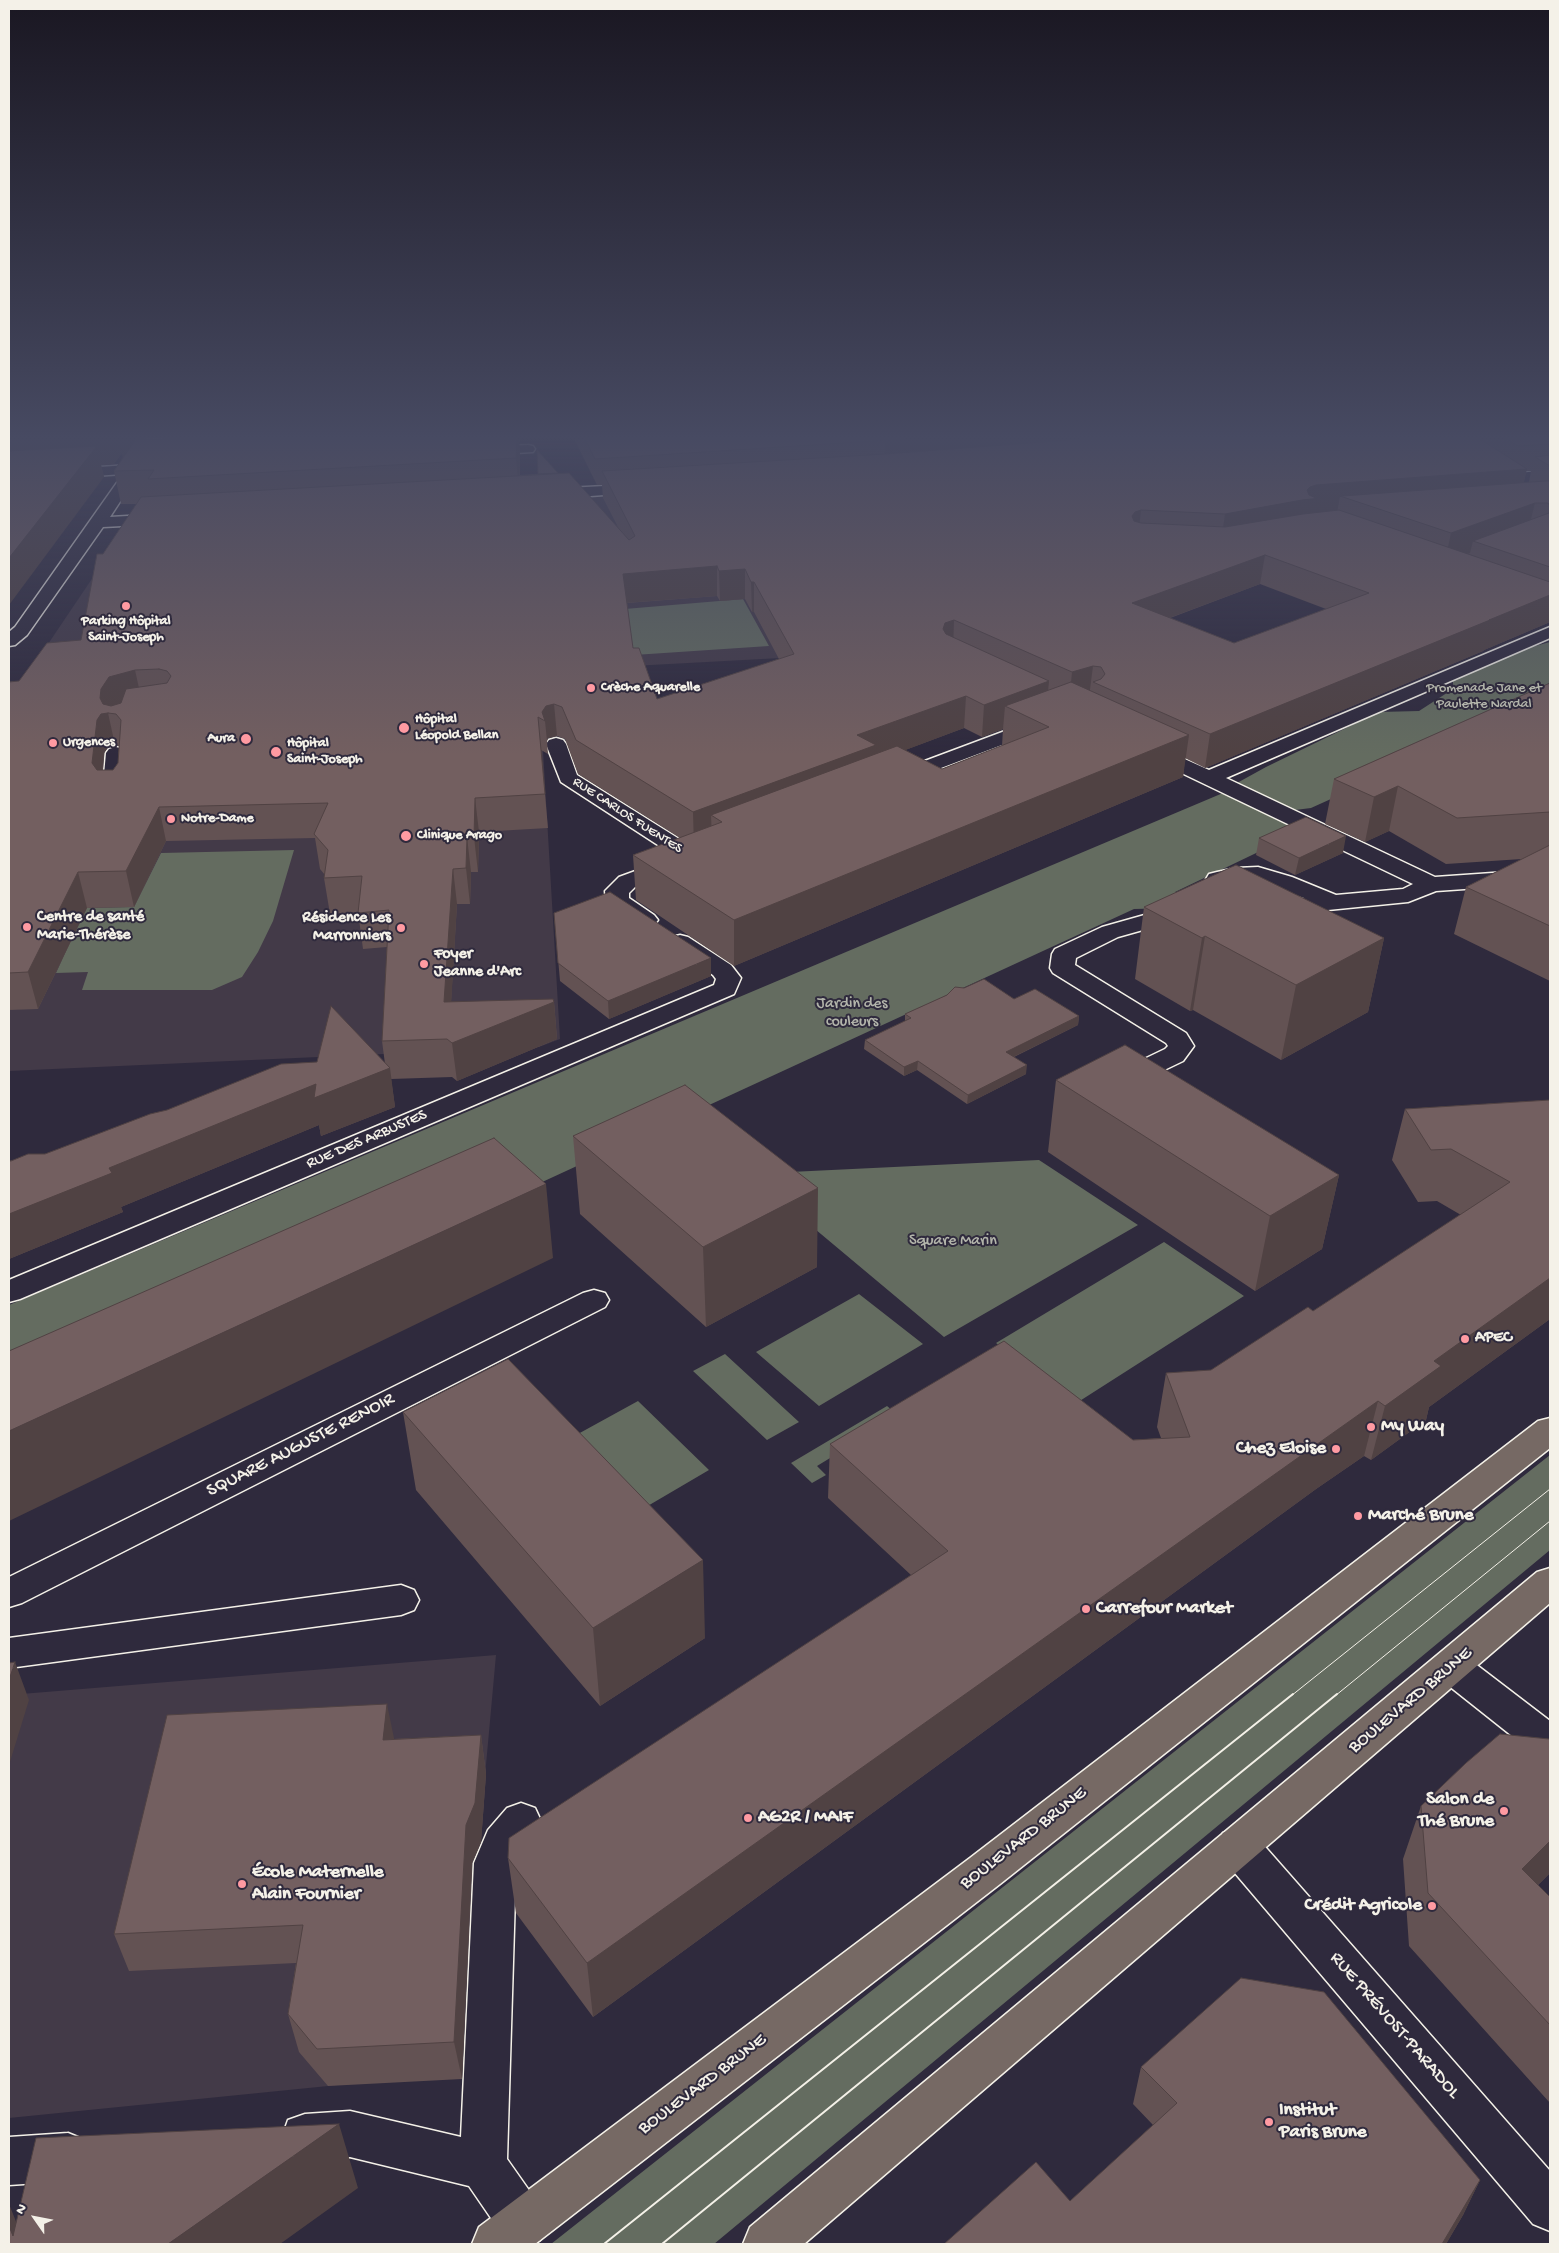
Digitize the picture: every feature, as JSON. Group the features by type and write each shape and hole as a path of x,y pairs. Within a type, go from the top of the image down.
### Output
{"main road":[{"name":"BOULEVARD BRUNE","path":"509,2234 985,1871 1116,1766 1550,1430"},
{"name":"BOULEVARD BRUNE","path":"767,2244 1452,1668 1550,1582"}],"street":[{"path":"13,635 81,544"},
{"path":"1209,778 1550,632"},
{"path":"875,787 1059,716"},
{"path":"1130,741 1432,884"},
{"name":"RUE CARLOS FUENTES","path":"556,744 568,778 701,853 627,882 617,890 618,901 722,970 729,978 725,989"},
{"path":"113,797 116,753"},
{"path":"1100,1091 1174,1055 1181,1046 1177,1038 1062,968 1064,954 1110,932 1148,921 1186,917 1211,903 1212,890 1217,879 1236,875 1258,874 1284,882 1332,902"},
{"path":"1259,907 1308,906 1408,895 1432,884 1550,876"},
{"name":"RUE DES ARBUSTES","path":"9,1292 725,989"},
{"name":"SQUARE AUGUSTE RENOIR","path":"9,1593 594,1300"},
{"path":"9,1652 401,1600"},
{"path":"1452,1668 1550,1743"},
{"path":"509,2234 483,2166 495,1863 503,1843 521,1821"},
{"name":"RUE PRÉVOST-PARADOL","path":"1238,1846 1550,2207"},
{"path":"262,2141 350,2134 483,2166"},
{"path":"9,2162 106,2154"}],"shaded area":[{"name":"Hôpital Saint-Joseph","path":"157,544 771,544 1059,643 632,666 542,733 560,1039 539,1047 9,1071 9,702 112,549"},
{"name":"École Maternelle Alain Fournier","path":"496,1655 458,2073 9,2118 9,1695"}],"green space":[{"path":"743,599 769,646 619,656 601,611"},
{"name":"Promenade Jane et Paulette Nardal","path":"1550,642 1550,700 1311,808 1295,810 1237,783 1379,712 1419,711 1453,689 1453,678 1517,651"},
{"name":"Jardin des couleurs","path":"1223,793 1302,831 1175,892 1184,898 1175,908 1134,909 9,1428 9,1305"},
{"path":"294,850 273,921 258,952 242,977 212,990 82,990 88,972 56,973 72,938 39,909 134,907 161,853"},
{"name":"Square Marin","path":"1039,1160 1138,1225 944,1337 760,1183 790,1172"},
{"path":"1164,1242 1244,1296 1075,1404 996,1343"},
{"path":"859,1294 923,1344 819,1406 756,1352"},
{"path":"725,1354 799,1422 767,1440 693,1371"},
{"path":"638,1401 709,1470 617,1524 547,1451"},
{"path":"887,1406 899,1416 817,1466 826,1475 812,1483 791,1463"},
{"path":"1550,1455 1550,1550 714,2244 551,2244"}],"building":[{"path":"9,544 20,544 9,558"},
{"path":"110,544 1439,544 1550,582 1550,595 1210,734 1093,682 1101,679 1105,674 1101,667 1093,666 1072,672 954,620 945,623 943,629 946,634 1049,681 984,705 966,696 857,735 876,745 693,812 576,740 562,707 554,704 546,706 542,712 545,721 538,717 545,794 475,798 474,837 467,837 466,868 453,869 444,1002 553,999 554,1002 452,1043 447,1039 382,1041 389,910 358,913 362,876 324,878 328,850 314,834 328,803 159,807 126,871 78,872 28,972 9,973 9,682 19,681 47,643 81,640 97,554 103,554","holes":["1265,555 1369,593 1234,643 1132,603","717,566 719,571 745,569 794,654 657,699 639,648 633,648 623,574","159,669 167,671 171,676 167,683 126,689 121,703 111,706 103,704 100,698 101,689 109,677 135,670","101,714 116,714 121,720 118,763 113,770 97,770 92,763 97,720"]},
{"path":"1482,544 1550,544 1550,567"},
{"path":"1071,682 1189,735 734,920 633,855 722,822 711,815 897,746 942,769 1049,727 1005,706"},
{"path":"1550,683 1550,812 1457,818 1398,786 1374,797 1334,779"},
{"path":"1306,817 1346,836 1299,858 1259,838"},
{"path":"1550,845 1550,926 1466,887"},
{"path":"1236,865 1384,938 1296,985 1205,936 1202,938 1144,907"},
{"path":"610,892 711,958 608,1001 558,963 554,913"},
{"path":"984,979 1014,999 1035,989 1079,1016 1006,1052 1027,1065 968,1095 918,1061 904,1067 865,1040 911,1018 905,1014 947,995 955,987 964,988"},
{"path":"331,1006 390,1068 314,1098 316,1084 109,1168 112,1173 9,1214 9,1161 28,1154 45,1154 150,1114 167,1110 281,1064 317,1062"},
{"path":"1125,1045 1339,1175 1270,1216 1056,1080"},
{"path":"685,1085 818,1188 703,1247 573,1136"},
{"path":"1550,1100 1550,1278 1434,1361 1441,1366 1385,1406 1378,1401 587,1963 508,1858 509,1838 948,1551 830,1444 1004,1341 1133,1440 1190,1437 1166,1373 1211,1370 1308,1307 1313,1311 1510,1182 1451,1149 1431,1150 1405,1109"},
{"path":"494,1138 546,1184 9,1431 9,1351"},
{"path":"508,1359 703,1560 593,1628 403,1412"},
{"path":"15,1662 9,1680 9,1663"},
{"path":"387,1704 383,1740 481,1735 475,1803 466,1825 454,2042 317,2049 288,2014 303,1925 114,1934 167,1715"},
{"path":"1500,1734 1550,1740 1550,1841 1522,1869 1550,1897 1550,2025 1428,1893 1421,1806"},
{"name":"Institut Paris Brune","path":"1241,1978 1324,1992 1480,2180 1442,2244 944,2244 1036,2162 1070,2201 1177,2103 1141,2067"},
{"path":"339,2124 168,2244 9,2244 9,2226 13,2236 36,2138"}],"tram line":[{"path":"1291,1696 1550,1489"},
{"path":"1335,1696 1550,1521"},
{"path":"604,2244 1293,1694"},
{"path":"662,2244 1337,1694"}],"place":[{"name":"Parking Hôpital Saint-Joseph","path":"126,606"},
{"name":"Crèche Aquarelle","path":"591,688"},
{"name":"Hôpital Léopold Bellan","path":"404,728"},
{"name":"Aura","path":"246,739"},
{"name":"Urgences","path":"53,743"},
{"name":"Hôpital Saint-Joseph","path":"276,752"},
{"name":"Notre-Dame","path":"171,819"},
{"name":"Clinique Arago","path":"406,836"},
{"name":"Centre de santé Marie-Thérèse","path":"27,927"},
{"name":"Résidence Les Marronniers","path":"401,928"},
{"name":"Foyer Jeanne d'Arc","path":"424,964"},
{"name":"APEC","path":"1465,1339"},
{"name":"My Way","path":"1371,1427"},
{"name":"Chez Eloise","path":"1336,1449"},
{"name":"Marché Brune","path":"1358,1516"},
{"name":"Carrefour Market","path":"1086,1609"},
{"name":"Salon de Thé Brune","path":"1504,1811"},
{"name":"AG2R / MAIF","path":"748,1818"},
{"name":"École Maternelle Alain Fournier","path":"242,1884"},
{"name":"Crédit Agricole","path":"1432,1906"},
{"name":"Institut Paris Brune","path":"1269,2122"}]}
